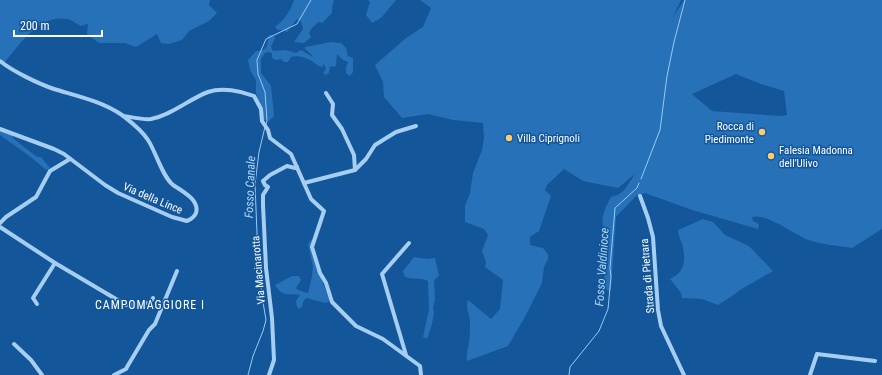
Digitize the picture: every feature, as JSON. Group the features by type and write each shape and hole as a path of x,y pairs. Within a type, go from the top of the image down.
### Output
{"street":[{"name":"Via della Lince","path":"0,61 10,68 43,84 103,104 123,116 139,129 148,140 168,180 196,204 194,217 187,221 180,220 118,193 54,149 0,129"},
{"path":"123,116 145,119 154,118 209,92 229,90 247,93 254,96 261,109 262,121 268,130 270,138 291,154 311,200 324,211 312,247 320,273 326,283 332,302 356,326 384,339 420,366 421,375"},
{"path":"326,93 333,104 332,115 342,129 354,155 354,170"},
{"path":"304,183 354,170 366,159 375,145 396,132 416,126"},
{"path":"0,224 6,217 36,197 50,171 70,159"},
{"name":"Via Macinarotta","path":"269,375 274,360 272,318 266,268 263,205 263,195 268,187 263,181 270,175 287,166 297,167"},
{"name":"Strada di Pietrara","path":"640,196 653,236 658,310 661,326 684,375"},
{"path":"0,227 55,263 126,305 150,303 153,298"},
{"path":"406,356 382,274 409,243"},
{"path":"37,304 33,298 55,263"},
{"path":"114,375 126,369 149,330 155,324 177,271"},
{"path":"14,344 31,360 42,375"},
{"path":"810,375 817,354 875,361"}],"shaded area":[{"path":"0,0 210,0 209,5 217,13 209,21 189,31 182,40 169,44 161,43 157,34 136,47 125,43 99,43 87,34 88,24 81,26 67,19 48,21 31,32 4,63 0,59"},
{"path":"294,0 334,0 332,13 322,23 318,22 312,28 309,33 311,37 304,43 294,42 303,29 301,21 297,19 287,32 278,30 275,27 287,15"},
{"path":"368,0 396,0 381,18 372,23 366,15 370,2"},
{"path":"420,0 681,0 673,17 684,0 882,0 882,229 852,248 829,245 806,239 779,224 764,218 752,217 753,221 759,224 758,229 692,210 645,193 636,196 616,217 611,290 608,291 604,281 603,248 606,234 603,225 603,216 611,197 620,194 635,174 618,188 583,181 564,169 547,185 545,190 551,196 539,231 530,237 530,245 543,248 548,254 548,259 544,267 542,283 525,317 508,346 467,361 470,330 470,319 467,309 468,300 491,319 500,309 503,280 485,267 486,262 482,251 488,235 484,229 465,222 465,206 470,193 473,173 482,150 484,138 483,123 453,120 428,114 402,118 384,97 383,82 375,65 406,38 423,27 431,8","holes":["736,74 784,91 787,115 780,116 712,111 692,94"]},
{"path":"269,35 273,35 275,38 271,47 273,51 286,50 296,53 301,50 313,57 305,49 305,47 331,42 341,43 346,48 348,56 353,58 353,72 350,76 346,73 348,62 343,60 337,54 335,67 330,66 329,73 326,75 323,73 326,69 324,64 320,67 308,59 297,56 291,57 288,62 284,62 281,59 276,60 272,58 272,53 265,53 261,59 261,73 271,86 274,116 269,121 264,120 256,93 256,80 250,70 248,60 256,51 264,49 267,46"},
{"path":"0,130 11,134 14,139 37,157 41,157 50,168 46,170 0,135"},
{"path":"703,219 713,222 725,235 749,246 773,271 718,305 702,299 682,298 681,293 670,279 678,274 684,262 683,248 678,230"},
{"path":"311,240 321,278 330,301 326,303 306,298 302,307 299,309 296,301 300,295 283,293 275,285 292,276 299,276 301,280 296,288 308,293 313,267 308,244"},
{"path":"414,257 428,259 435,258 439,276 434,280 434,313 427,339 423,337 429,309 428,281 405,277 403,271"}],"waterway":[{"name":"Fosso Canale","path":"266,124 265,92 258,74 257,60 266,39 297,24 311,0"},
{"name":"Fosso Valdinioce","path":"641,179 660,130 667,76 685,0"},
{"name":"Fosso Canale","path":"248,375 266,320 258,258 255,184 259,152 265,127"},
{"name":"Fosso Valdinioce","path":"569,375 570,367 599,331 608,309 615,208 637,188 639,183"}],"place":[{"name":"Rocca di Piedimonte","path":"762,132"},
{"name":"Villa Ciprignoli","path":"509,138"},
{"name":"Falesia Madonna dell'Ulivo","path":"771,156"}],"district":[{"name":"CAMPOMAGGIORE I","path":"150,305"}]}
